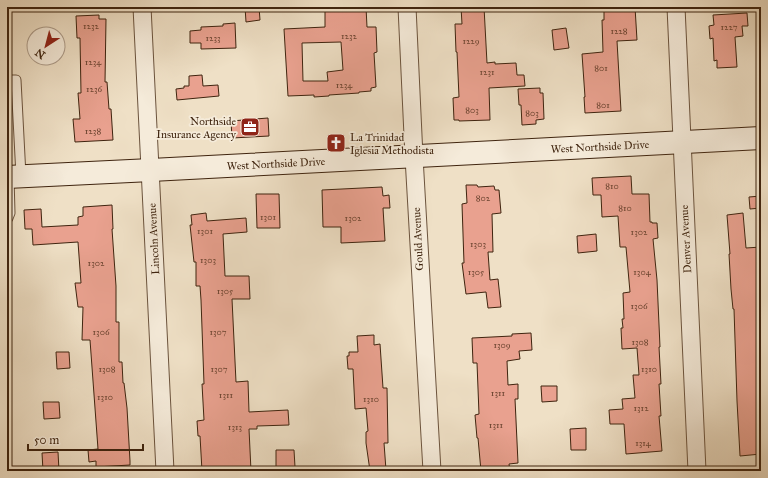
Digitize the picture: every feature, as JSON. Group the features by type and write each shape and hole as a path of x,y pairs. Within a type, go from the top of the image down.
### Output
{"main road":[{"name":"West Northside Drive","path":"12,176 414,157 761,138"}],"street":[{"name":"Lincoln Avenue","path":"142,7 165,471"},
{"name":"Gould Avenue","path":"407,7 432,471"},
{"name":"Denver Avenue","path":"676,7 697,471"}],"lane":[{"path":"7,80 16,80 10,213 7,219"}],"building":[{"path":"245,7 259,7 260,20 246,22"},
{"path":"325,7 366,7 367,27 376,27 377,52 374,53 376,87 371,88 371,91 314,97 314,95 288,96 284,29 325,27","holes":["341,42 343,70 327,72 328,81 303,81 302,43"]},
{"path":"461,7 484,7 487,63 516,63 517,75 524,75 525,86 489,88 490,120 454,120 453,98 459,97 455,24 462,24"},
{"path":"604,7 635,7 637,40 617,41 621,111 585,113 582,54 603,52 602,20 604,20"},
{"path":"747,13 748,26 742,26 743,36 735,37 737,67 717,68 717,60 714,61 713,38 710,39 709,26 714,25 713,15"},
{"path":"99,15 99,19 106,19 105,82 107,82 109,109 111,109 113,140 75,142 73,119 80,119 78,93 81,93 80,38 77,38 76,16"},
{"path":"235,23 236,48 201,49 201,43 190,43 190,31 201,30 201,27 223,26 223,24"},
{"path":"566,28 569,48 554,50 552,30"},
{"path":"202,75 203,86 218,85 219,96 177,100 176,89 189,86 189,76"},
{"path":"540,88 540,93 543,93 544,119 536,120 536,124 522,125 521,105 519,105 518,89"},
{"name":"Northside Insurance Agency","path":"268,118 269,136 232,138 231,121"},
{"path":"631,176 632,194 649,194 650,222 657,223 658,238 653,239 657,280 660,347 661,384 659,384 661,416 659,416 662,451 626,454 624,424 610,424 609,410 623,409 622,399 635,398 633,375 639,375 637,348 622,349 621,328 623,328 622,319 624,319 623,293 630,292 626,247 620,247 618,216 602,217 601,195 593,195 592,178"},
{"path":"466,185 477,185 478,187 494,186 495,190 499,190 501,213 492,214 493,252 488,252 490,280 498,279 501,307 488,308 486,292 466,294 462,263 464,263 462,204 467,203"},
{"path":"382,187 383,196 389,195 390,208 383,208 385,241 341,243 341,227 323,227 322,190"},
{"path":"256,194 279,194 280,228 257,228"},
{"path":"761,196 761,208 750,209 749,197"},
{"path":"112,205 116,286 116,322 119,322 119,362 122,362 123,383 127,408 130,465 96,467 96,461 89,462 88,450 98,449 90,340 82,340 83,307 78,307 75,283 81,283 78,242 33,245 32,229 25,229 24,210 41,209 42,227 78,225 78,217 83,216 83,207"},
{"path":"206,213 207,221 246,218 247,232 223,234 225,276 249,276 250,299 232,299 236,382 248,381 249,412 288,410 289,425 257,426 257,429 249,429 251,471 202,471 200,436 198,436 197,421 204,420 201,300 200,286 196,286 196,262 194,262 190,225 192,225 191,215"},
{"path":"743,213 746,248 761,247 761,454 740,456 734,309 731,289 727,215"},
{"path":"596,234 597,251 578,253 577,236"},
{"path":"531,333 532,350 519,351 520,359 507,361 508,385 518,384 518,399 515,399 518,463 509,464 510,471 481,471 475,415 479,414 477,363 473,363 472,338 512,336 512,334"},
{"path":"374,335 374,345 380,344 383,388 387,388 388,443 384,443 386,470 370,471 366,443 366,432 368,431 366,408 355,409 353,369 348,369 347,356 349,356 349,352 358,352 357,336"},
{"path":"56,352 69,352 70,368 57,369"},
{"path":"541,386 557,386 557,401 542,402"},
{"path":"43,402 59,402 60,418 44,419"},
{"path":"586,428 586,450 571,450 570,429"},
{"path":"276,450 294,450 295,467 292,467 292,471 276,471"},
{"path":"58,452 59,471 43,471 42,453"}],"place":[{"name":"Northside Insurance Agency","path":"250,127"},
{"name":"La Trinidad Iglesia Methodista","path":"336,143"}]}
